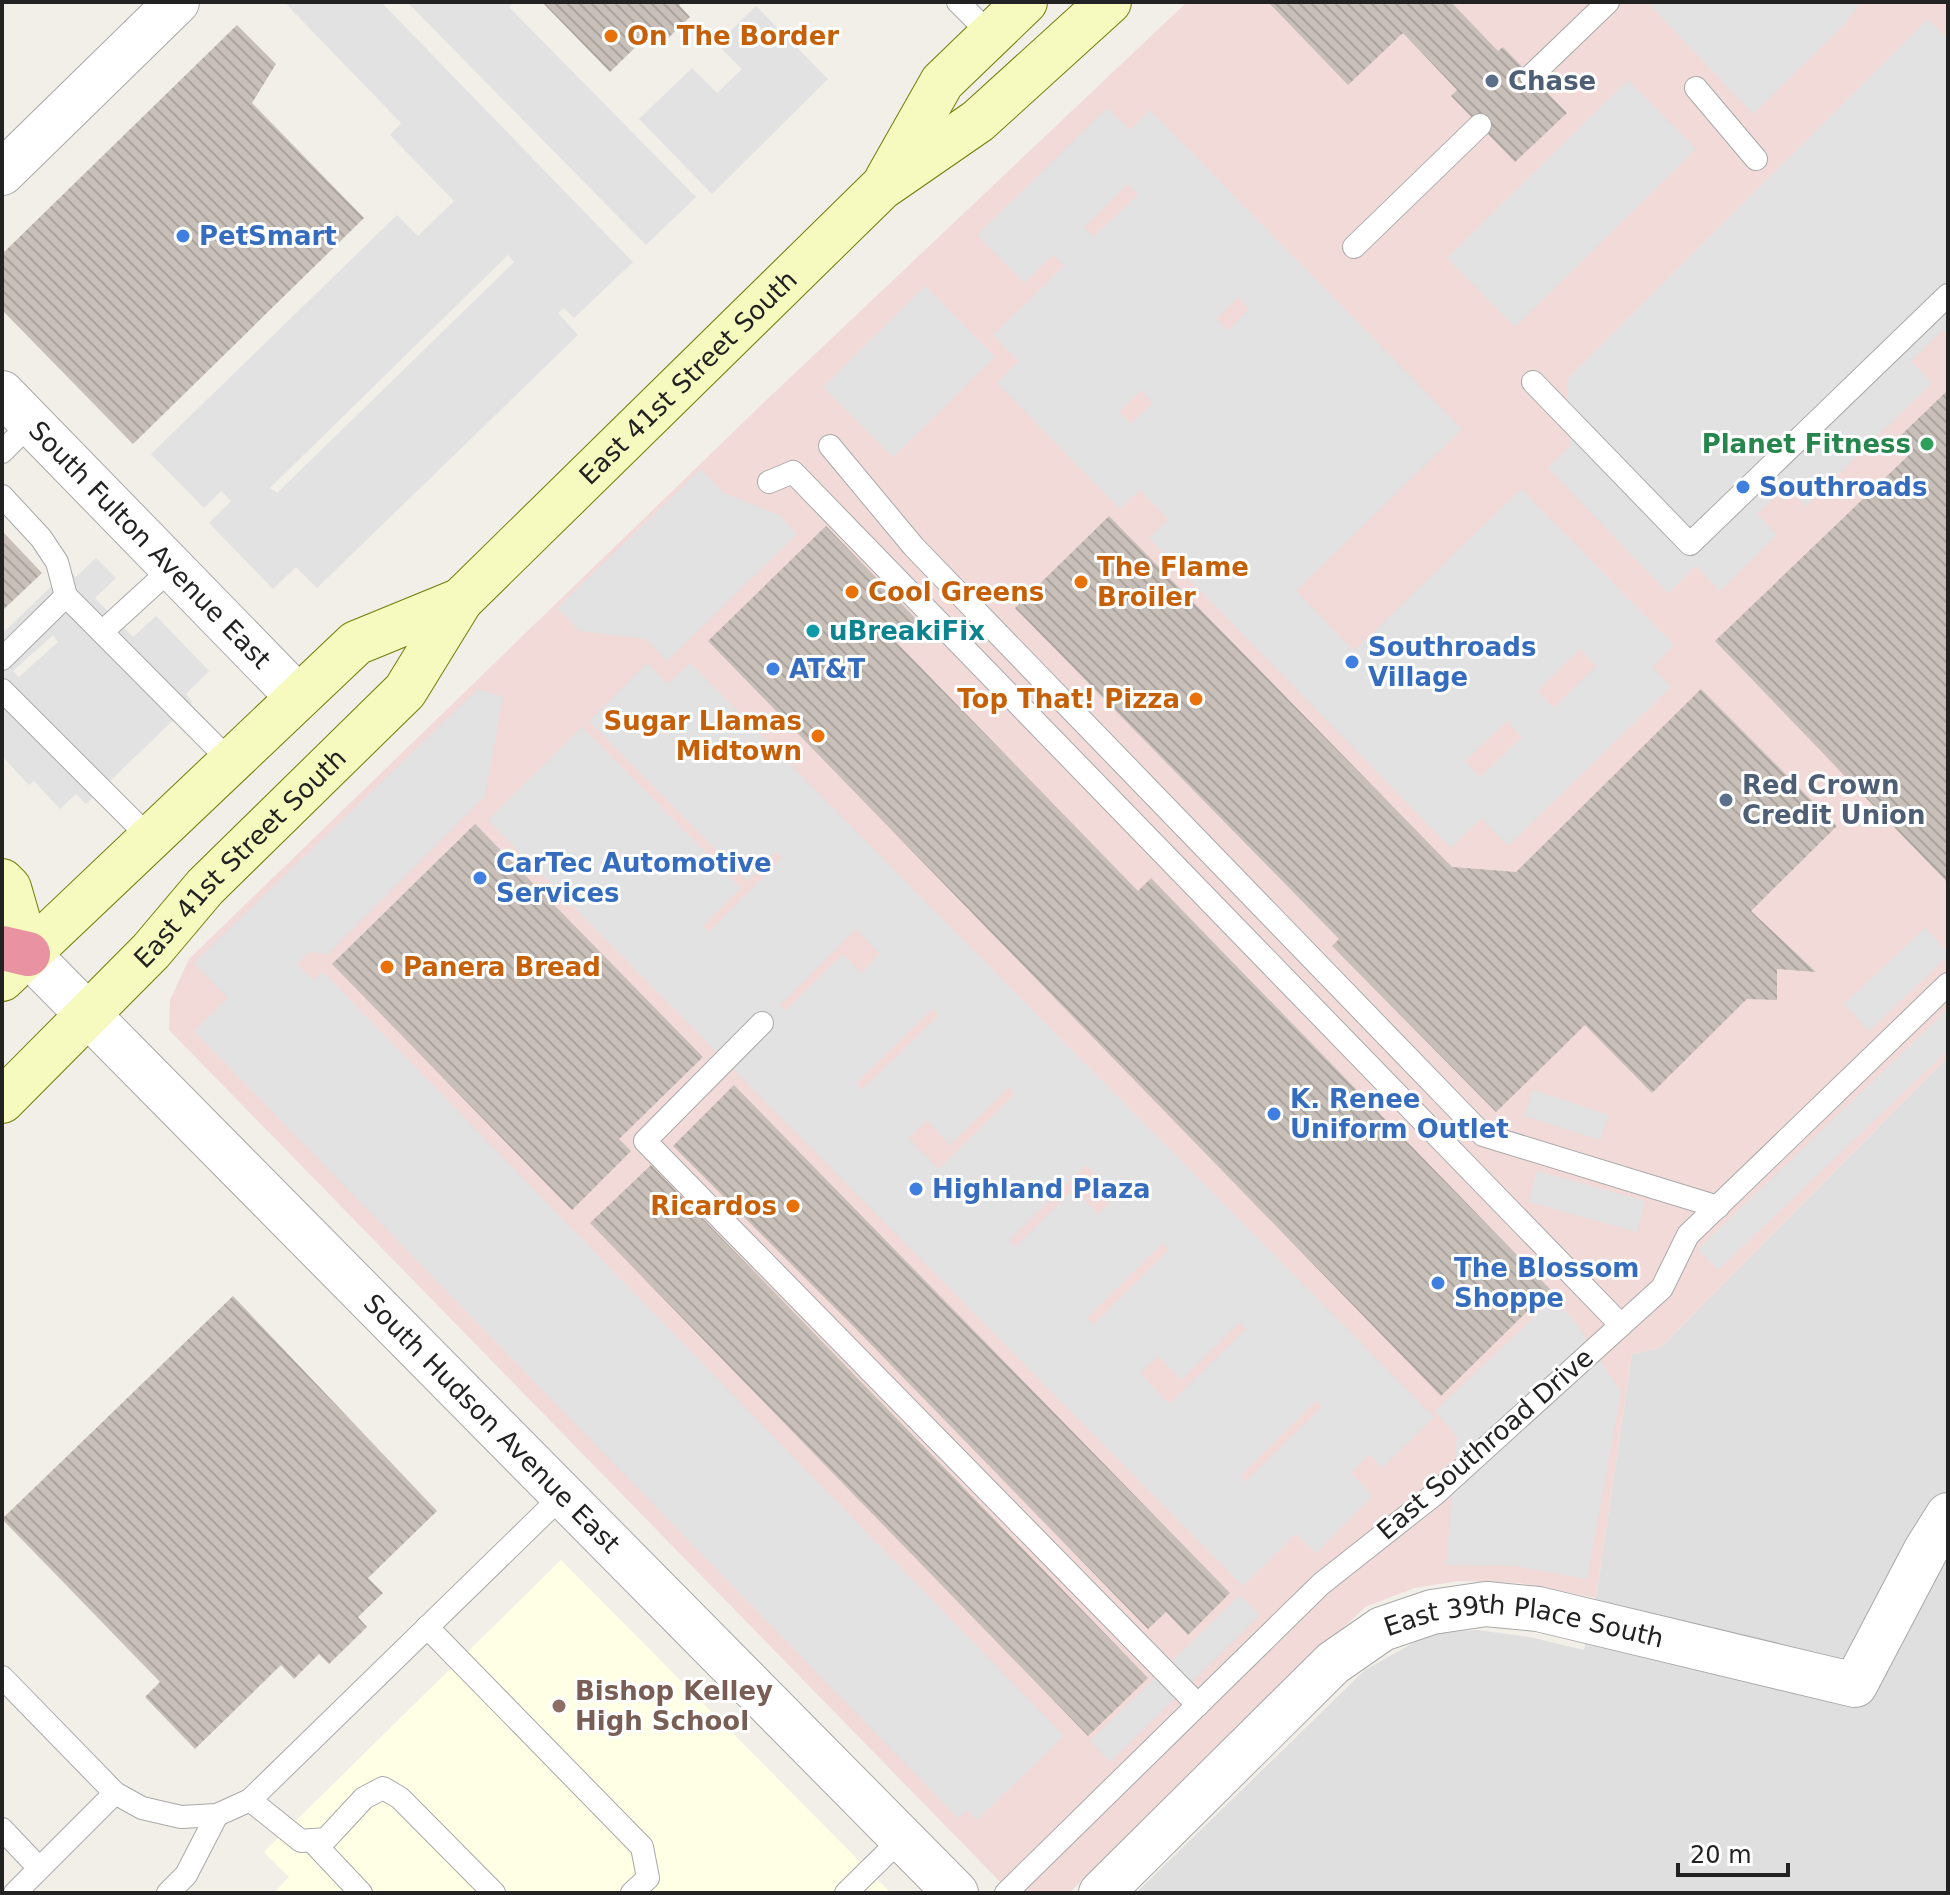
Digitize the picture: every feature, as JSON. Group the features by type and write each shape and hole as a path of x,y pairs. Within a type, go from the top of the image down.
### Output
{"main road":[{"name":"East 41st Street South","path":"881,188 942,82 1025,2"},
{"name":"East 41st Street South","path":"2,1101 151,951 205,887 405,691 461,600 881,188 978,121 1109,2"},
{"name":"East 41st Street South","path":"11,960 150,838 356,643 461,600"},
{"path":"2,881 9,888 11,960"}],"street":[{"path":"2,173 177,2"},
{"name":"South Fulton Avenue East","path":"12,423 172,568 298,697"},
{"name":"South Hudson Avenue East","path":"11,960 89,1014 344,1276 956,1893"},
{"name":"East 39th Place South","path":"1101,1893 1333,1663 1382,1629 1432,1612 1486,1604 1538,1609 1855,1685 1926,1550 1948,1515"}],"lane":[{"path":"958,2 991,35"},
{"path":"1531,76 1608,2"},
{"path":"1696,88 1756,159"},
{"path":"1354,247 1480,125"},
{"path":"1533,382 1690,544 1948,295"},
{"path":"830,446 914,547 1483,1135 1718,1207"},
{"path":"769,482 793,472 1621,1325"},
{"path":"2,496 41,538 57,562 66,596 230,761"},
{"path":"102,632 172,568"},
{"path":"2,659 66,596"},
{"path":"2,690 150,838"},
{"name":"East Southroad Drive","path":"1006,1893 1321,1584 1435,1494 1662,1288 1688,1235 1948,984"},
{"path":"762,1023 645,1141 1198,1705"},
{"path":"2,1677 115,1793 142,1808 181,1817 217,1815 250,1800 563,1495"},
{"path":"427,1627 642,1847 648,1878 632,1893"},
{"path":"250,1800 301,1841 326,1839 364,1798 383,1788 400,1798 494,1893"},
{"path":"15,1893 115,1793"},
{"path":"168,1893 186,1875 217,1815"},
{"path":"2,1829 39,1868"},
{"path":"846,1893 902,1838"},
{"path":"311,1840 361,1893"}],"shaded area":[{"path":"290,2 381,2 633,262 574,318 564,308 558,313 578,335 317,588 296,567 273,589 209,523 231,501 221,491 204,508 151,454 397,215 418,236 454,201 390,135 401,123 287,5","holes":["508,255 514,262 277,493 270,488"]},
{"path":"407,2 514,2 509,7 696,197 646,245"},
{"path":"1187,2 1948,2 1948,1057 1660,1348 1632,1354 1596,1598 1520,1583 1459,1581 1414,1588 1365,1607 1069,1893 1011,1893 169,1030 170,1000 189,959 757,409"},
{"path":"1647,2 1861,2 1845,24 1753,114"},
{"path":"756,6 828,79 712,194 639,119 692,68 717,93 742,69 717,44"},
{"path":"1928,19 1948,39 1948,334 1943,330 1911,361 1932,383 1806,506 1786,486 1757,514 1777,535 1720,591 1696,566 1668,593 1548,468 1570,446 1567,379"},
{"path":"1628,80 1696,149 1515,327 1447,258"},
{"path":"1107,108 1130,130 1150,110 1462,429 1296,591 1354,651 1521,489 1674,645 1652,667 1671,687 1508,846 1481,818 1451,848 1149,538 1168,519 1140,490 1120,509 997,383 1018,361 993,335 1064,266 1053,255 1024,283 977,235","holes":["1128,184 1138,195 1093,237 1084,227","1238,297 1249,309 1228,331 1216,319","1141,390 1153,403 1131,424 1119,412","1580,649 1596,666 1553,708 1538,691","1507,721 1522,737 1480,777 1465,761"]},
{"path":"925,286 995,357 893,457 823,387"},
{"path":"701,469 724,493 779,515 797,534 667,661 646,639 580,631 557,608"},
{"path":"96,558 116,578 95,598 133,637 156,616 209,671 186,694 192,702 86,804 76,794 60,809 34,781 29,785 2,756 2,634 68,570 76,577","holes":["53,635 58,642 19,677 13,671"]},
{"path":"647,663 668,684 690,663 1434,1417 1382,1468 1369,1455 1351,1473 1373,1496 1316,1553 1296,1534 1243,1586 488,820 582,727 741,888 703,926 709,932 783,857 776,852 747,881 589,721","holes":["856,929 880,954 861,973 843,954 785,1011 780,1005","932,1009 939,1015 862,1090 856,1083","1009,1087 1015,1094 939,1169 908,1138 927,1120 950,1145","1086,1165 1116,1196 1098,1214 1074,1189 1015,1247 1009,1240","1163,1243 1169,1250 1093,1325 1087,1318","1240,1322 1246,1329 1169,1404 1140,1373 1158,1356 1181,1380","1316,1401 1322,1407 1245,1482 1240,1476"]},
{"path":"478,689 503,697 485,796 328,954 309,952 297,964 313,980 323,972 1064,1736 977,1820 967,1810 958,1818 194,1031 228,998 194,963"},
{"path":"1925,928 1948,952 1948,956 1869,1031 1844,1004"},
{"path":"1948,1009 1948,1050 1718,1270 1698,1249"},
{"path":"1948,1057 1948,1893 1136,1893 1365,1670 1429,1634 1477,1630 1529,1637 1584,1650 1596,1598 1632,1354 1660,1348"},
{"path":"1533,1090 1609,1115 1600,1140 1524,1116"},
{"path":"1537,1171 1645,1201 1637,1232 1528,1202"},
{"path":"1553,1299 1574,1320 1621,1392 1587,1579 1515,1566 1446,1565 1457,1437 1435,1411"},
{"name":"Bishop Kelley High School","path":"561,1560 891,1893 274,1893 289,1877 264,1852"},
{"path":"1240,1595 1260,1615 1110,1762 1090,1741"}],"building":[{"name":"On The Border","path":"542,2 682,2 679,5 690,17 664,42 653,30 610,72"},
{"name":"Chase","path":"1268,2 1451,2 1498,51 1503,47 1567,113 1515,162 1451,96 1457,90 1403,33 1348,85"},
{"name":"PetSmart","path":"237,25 276,64 252,103 364,218 133,444 2,310 2,254"},
{"path":"1948,390 1948,883 1715,641 1913,451 1899,437"},
{"path":"1109,516 1452,867 1516,872 1701,689 1837,826 1751,911 1816,972 1777,969 1777,1000 1747,999 1652,1093 1585,1025 1496,1112 1332,946 1339,939 1015,608"},
{"path":"826,526 917,620 895,641 1138,891 1151,878 1550,1289 1441,1396 708,641"},
{"path":"2,531 42,573 2,611"},
{"path":"475,824 703,1057 619,1139 631,1151 572,1210 332,964"},
{"path":"734,1085 1230,1593 1188,1635 1166,1612 1148,1629 673,1146"},
{"path":"651,1165 1148,1678 1088,1736 590,1223"},
{"path":"233,1296 437,1511 368,1578 383,1593 358,1617 367,1627 329,1664 319,1654 294,1679 281,1665 195,1749 145,1697 160,1682 2,1519"}],"place":[{"name":"On The Border","path":"611,36"},
{"name":"Chase","path":"1492,81"},
{"name":"PetSmart","path":"183,236"},
{"name":"Planet Fitness","path":"1927,444"},
{"name":"Southroads","path":"1743,487"},
{"name":"The Flame Broiler","path":"1081,582"},
{"name":"Cool Greens","path":"852,592"},
{"name":"uBreakiFix","path":"813,631"},
{"name":"Southroads Village","path":"1352,662"},
{"name":"AT&T","path":"773,669"},
{"name":"Top That! Pizza","path":"1196,699"},
{"name":"Sugar Llamas Midtown","path":"818,736"},
{"name":"Red Crown Credit Union","path":"1726,800"},
{"name":"CarTec Automotive Services","path":"480,878"},
{"name":"Panera Bread","path":"387,967"},
{"name":"K. Renee Uniform Outlet","path":"1274,1114"},
{"name":"Highland Plaza","path":"916,1189"},
{"name":"Ricardos","path":"793,1206"},
{"name":"The Blossom Shoppe","path":"1438,1283"},
{"name":"Bishop Kelley High School","path":"559,1706"}]}
